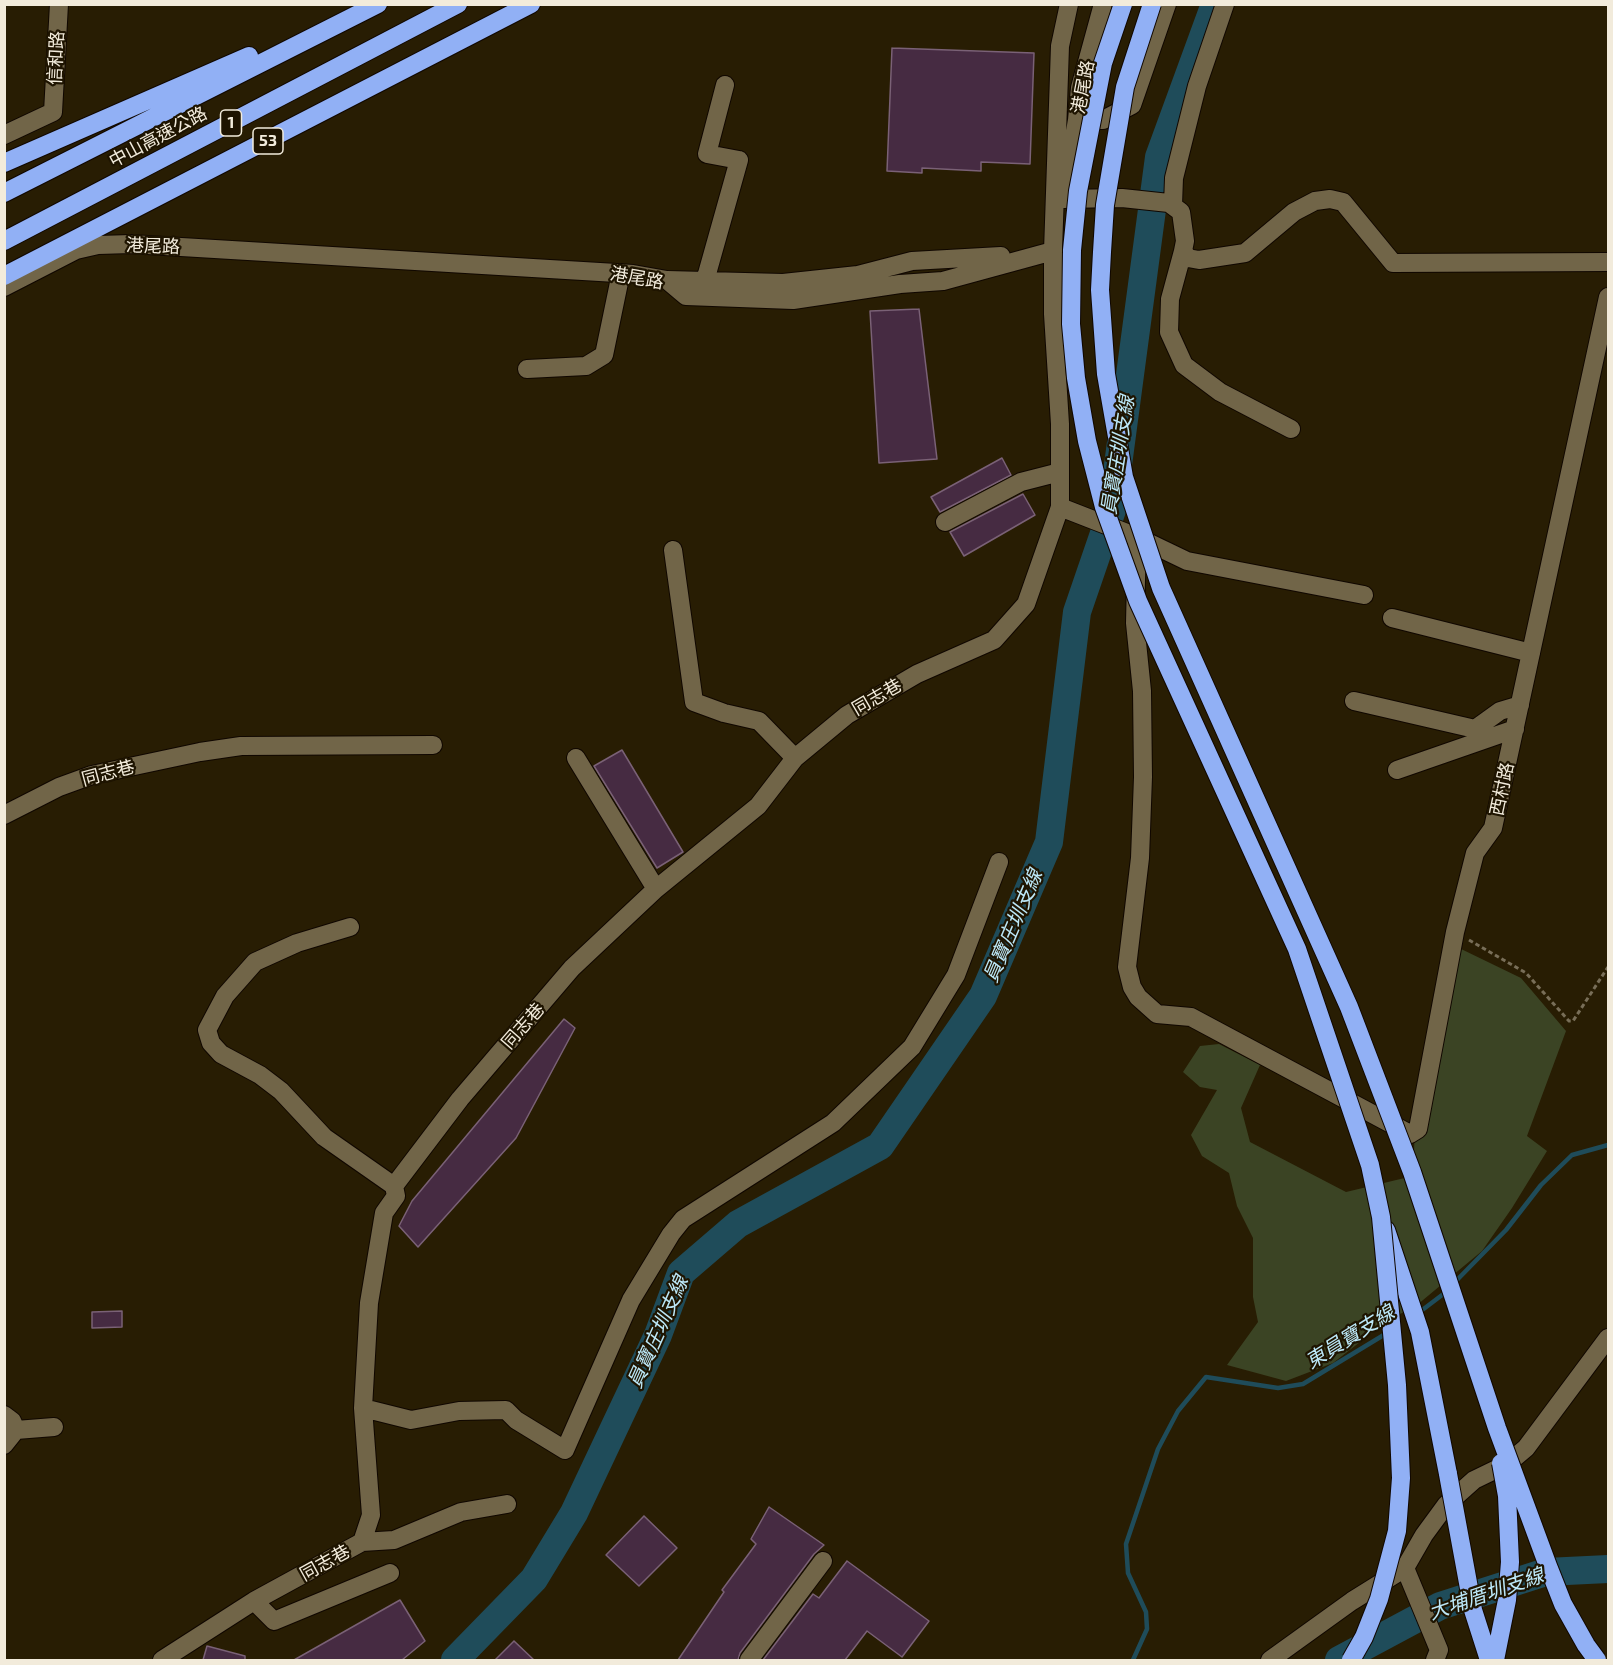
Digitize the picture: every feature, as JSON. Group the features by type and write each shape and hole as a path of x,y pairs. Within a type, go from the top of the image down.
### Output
{"highway":[{"path":"4,163 366,4"},
{"name":"中山高速公路","path":"4,193 378,4"},
{"name":"中山高速公路","path":"4,241 458,4"},
{"name":"53","path":"4,276 531,4"},
{"path":"1123,4 1103,63 1090,124 1071,250 1071,331 1076,378 1087,441 1104,507 1138,601 1297,949 1370,1165 1381,1217 1397,1385 1401,1478 1398,1531 1379,1599 1364,1637 1351,1660"},
{"path":"1152,4 1125,87 1105,206 1102,252 1100,290 1106,374 1124,477 1161,588 1349,1007 1412,1172 1497,1428 1563,1604 1586,1646 1598,1660"},
{"path":"1381,1217 1420,1332 1473,1610 1489,1660"},
{"path":"1495,1660 1503,1631 1510,1562 1507,1496 1497,1428"}],"street":[{"name":"信和路","path":"4,135 53,112 58,4"},
{"path":"667,280 783,283 858,275 912,261 943,261 1053,251 1060,46 1069,4"},
{"name":"港尾路","path":"5,287 76,250 109,244 621,273 667,280 686,296 793,300 900,284 943,281 1053,251 1077,120 1080,88 1103,4"},
{"path":"1077,120 1103,120 1132,105 1167,4"},
{"path":"1171,204 1174,178 1197,86 1225,4"},
{"path":"705,281 739,160 707,154 725,86"},
{"path":"1063,199 1122,198 1171,204 1181,212 1185,241 1170,299 1169,332 1184,365 1220,392 1291,429"},
{"path":"1183,251 1188,258 1199,260 1245,253 1294,212 1316,201 1330,199 1343,202 1392,263 1608,262"},
{"name":"同志巷","path":"162,1660 254,1601 362,1542 371,1515 363,1408 369,1303 384,1213 396,1196 394,1186 460,1099 572,968 656,889 758,806 795,758 847,715 917,674 994,640 1026,604 1060,507 1060,424 1053,314 1053,251"},
{"path":"527,369 586,366 604,355 621,273"},
{"name":"西村路","path":"1137,537 1135,623 1142,691 1143,777 1140,858 1127,967 1138,997 1157,1014 1191,1017 1410,1134 1418,1129 1455,932 1475,853 1493,828 1608,297"},
{"path":"945,522 1021,482 1060,472"},
{"path":"1060,507 1137,537 1187,561 1364,595"},
{"path":"673,550 694,702 724,713 759,720 795,758"},
{"path":"1392,618 1531,653"},
{"path":"1354,700 1475,729 1500,711 1520,705"},
{"path":"1397,770 1515,729"},
{"name":"同志巷","path":"4,815 59,787 92,776 200,752 241,746 433,745"},
{"path":"576,758 656,889"},
{"path":"363,1408 411,1420 459,1411 506,1410 516,1420 565,1450 631,1300 671,1234 683,1219 833,1123 912,1047 956,975 999,862"},
{"path":"350,927 297,943 255,962 225,996 207,1030 211,1043 221,1054 281,1091 324,1137 394,1186"},
{"path":"1270,1660 1352,1601 1405,1569 1424,1535 1446,1505 1474,1480 1507,1464 1526,1448 1608,1338"},
{"path":"4,1445 10,1423 54,1427"},
{"path":"362,1542 394,1540 460,1512 507,1504"},
{"path":"749,1660 823,1561"},
{"path":"1405,1569 1417,1591 1440,1650 1435,1660"},
{"path":"254,1601 273,1621 390,1573"},
{"path":"186,1660 190,1641"}],"path":[{"path":"1455,932 1526,973 1569,1021 1573,1021 1608,967"}],"green space":[{"path":"1457,947 1521,978 1566,1031 1527,1136 1547,1151 1482,1251 1417,1305 1387,1321 1333,1363 1286,1381 1227,1365 1258,1322 1253,1297 1253,1238 1237,1206 1229,1173 1202,1156 1191,1135 1217,1090 1200,1087 1183,1072 1200,1046 1219,1044 1260,1065 1241,1108 1250,1142 1346,1192 1413,1176 1415,1127"}],"building":[{"path":"892,48 1034,53 1030,164 981,162 981,171 922,168 922,173 887,171"},
{"path":"919,309 937,459 879,463 870,311"},
{"path":"1002,458 1011,475 940,512 931,497"},
{"path":"1023,494 1035,515 964,556 950,532"},
{"path":"622,750 683,852 657,868 594,766"},
{"path":"564,1019 575,1028 516,1138 418,1247 399,1226 412,1201"},
{"path":"122,1311 122,1327 92,1328 92,1312"},
{"path":"769,1507 824,1545 814,1554 740,1653 738,1660 678,1660 724,1592 722,1590 756,1544 751,1539"},
{"path":"644,1516 677,1548 639,1586 606,1555"},
{"path":"847,1561 929,1621 902,1657 867,1631 845,1660 763,1660 813,1594 819,1598"},
{"path":"400,1600 425,1641 402,1660 294,1660"},
{"path":"514,1641 534,1660 495,1660"},
{"path":"207,1646 245,1656 245,1660 203,1660"}],"waterway":[{"name":"員寶庄圳支線","path":"455,1660 534,1579 574,1513 658,1335 681,1273 738,1224 880,1146 983,996 1049,842 1077,612 1112,510 1159,157 1215,4"},
{"name":"東員寶支線","path":"1454,1283 1506,1230 1541,1185 1572,1155 1608,1145"},
{"name":"東員寶支線","path":"1417,1314 1446,1292"},
{"name":"東員寶支線","path":"1133,1660 1147,1629 1146,1612 1128,1573 1126,1544 1158,1449 1178,1411 1206,1377 1278,1388 1303,1384 1387,1333"},
{"name":"大埔厝圳支線","path":"1339,1660 1440,1606 1546,1572 1608,1569"}]}
